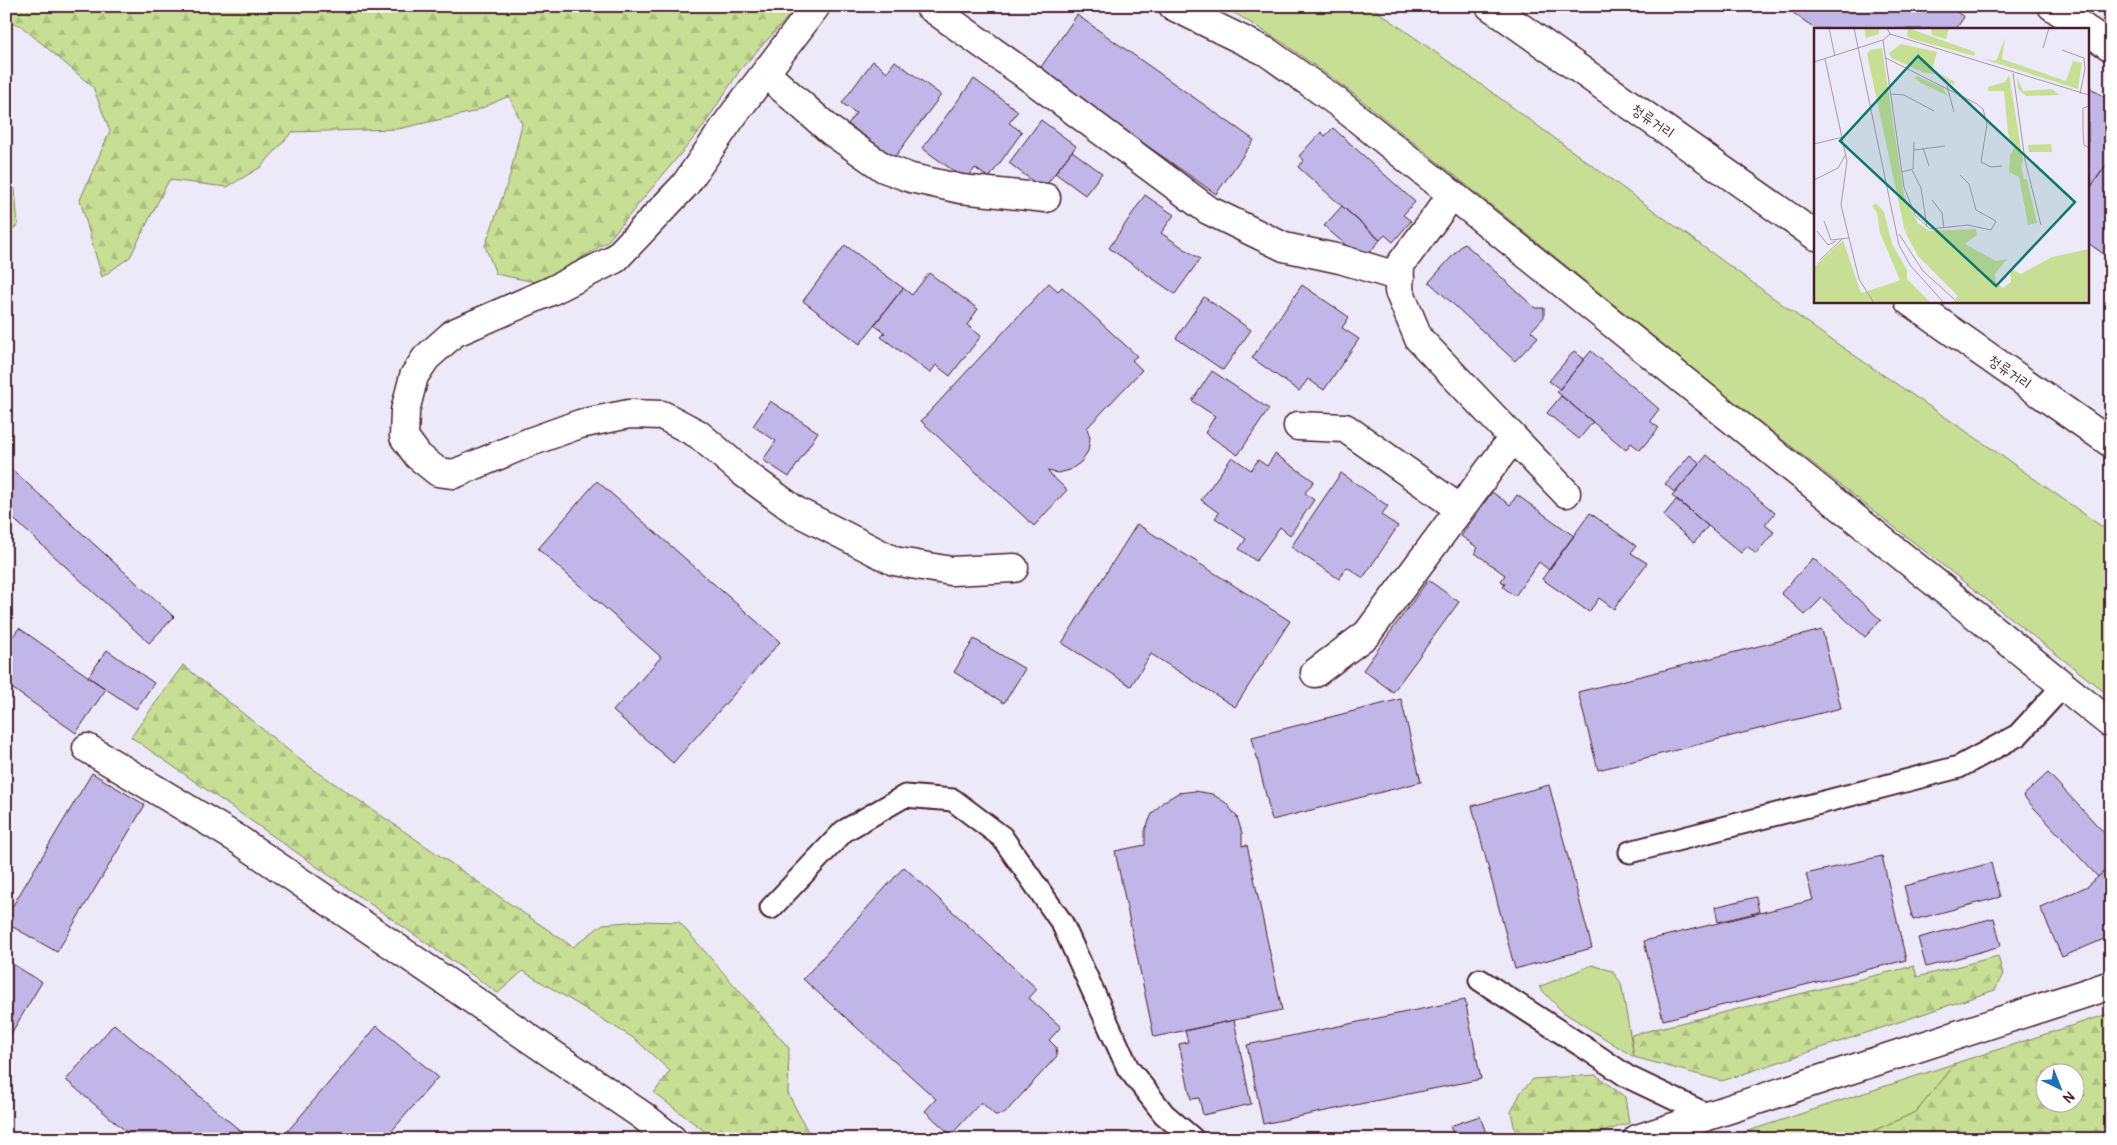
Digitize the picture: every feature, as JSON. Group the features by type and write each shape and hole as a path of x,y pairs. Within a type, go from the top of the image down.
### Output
{"street":[{"path":"816,6 731,118 685,185 615,259 551,291 454,333 426,358 414,376 405,411 404,437 418,456 438,472 454,474 530,442 580,424 629,414 662,415 698,434 744,473 796,511 894,560 951,571 1014,568"},
{"path":"929,6 1033,80 1208,210 1284,247 1340,259 1400,277"},
{"path":"1173,6 1267,52 1337,102 2111,724"},
{"name":"청류거리","path":"1490,6 1814,235"},
{"path":"2052,6 2084,28"},
{"path":"2090,32 2111,47"},
{"path":"766,74 831,131 884,168 911,178 961,189 1046,198"},
{"path":"1452,194 1400,265 1399,291 1419,339 1566,493"},
{"name":"청류거리","path":"1910,302 2111,443"},
{"path":"1298,426 1344,428 1460,509"},
{"path":"1315,673 1367,634 1513,438"},
{"path":"87,748 236,838 643,1116 672,1139"},
{"path":"1637,1139 2111,985"}],"lane":[{"path":"1630,852 1959,767 2018,735 2063,686"},
{"path":"771,908 844,831 905,796 953,800 1002,837 1008,845 1062,923 1128,1068 1164,1114 1193,1139"},
{"path":"1480,980 1628,1077 1710,1116"}],"green space":[{"path":"6,6 798,6 740,70 702,128 607,242 563,270 535,282 496,274 485,246 509,179 522,124 509,96 473,112 398,129 292,132 261,167 227,187 169,180 130,257 102,277 80,200 110,131 93,87 20,25 6,21"},
{"path":"1217,6 1370,6 1486,88 1820,332 2111,533 2111,697 1727,396 1354,94 1282,42 1238,15"},
{"path":"6,184 15,189 18,225 6,234"},
{"path":"183,665 303,762 573,947 603,924 641,921 679,922 789,1048 788,1093 807,1130 829,1139 715,1139 654,1093 670,1071 635,1039 523,971 498,993 131,737"},
{"path":"1998,956 2003,974 1995,990 1722,1081 1634,1057 1631,1035 1914,966 1917,977"},
{"path":"1592,965 1612,971 1621,983 1634,1057 1563,1012 1539,987"},
{"path":"2111,1013 2111,1139 1929,1139 1928,1136 1923,1139 1839,1139 1866,1134 1916,1112 1956,1063"},
{"path":"1956,1063 1916,1112 1866,1134 1839,1139 1724,1139"},
{"path":"1596,1075 1625,1097 1629,1123 1600,1133 1573,1139 1517,1139 1511,1112 1521,1092 1533,1079"}],"building":[{"path":"1783,6 1948,6 1964,17 1957,28 1815,28"},
{"path":"1077,15 1254,140 1216,194 1039,70"},
{"path":"873,61 887,72 895,61 941,95 894,158 848,124 856,113 842,103"},
{"path":"974,79 1018,111 1009,123 1022,132 989,178 975,168 966,180 922,148"},
{"path":"2090,87 2111,102 2111,158 2090,188"},
{"path":"1041,120 1076,146 1043,189 1009,163"},
{"path":"1333,128 1415,202 1403,215 1411,221 1393,242 1385,235 1380,240 1298,167 1304,160 1299,156 1321,132 1325,136"},
{"path":"1072,151 1102,173 1085,195 1055,173"},
{"path":"2111,158 2111,259 2090,244 2090,188"},
{"path":"1145,195 1174,215 1161,233 1200,259 1175,294 1109,248"},
{"path":"1342,206 1380,240 1363,260 1324,226"},
{"path":"1464,243 1535,308 1544,308 1544,317 1531,331 1538,337 1515,361 1429,282"},
{"path":"845,245 903,288 860,344 803,301"},
{"path":"929,273 978,309 967,325 981,336 950,376 936,365 930,373 881,337 885,333 874,325 903,288 912,295"},
{"path":"1049,283 1058,291 1062,287 1137,356 1132,360 1142,370 1087,428 1090,438 1088,451 1081,462 1070,470 1058,473 1047,471 1067,490 1034,526 921,421"},
{"path":"1302,285 1349,317 1342,328 1359,339 1324,390 1308,379 1299,391 1252,358"},
{"path":"1204,297 1251,330 1223,370 1176,338"},
{"path":"1574,351 1584,359 1560,389 1549,381"},
{"path":"1591,351 1659,409 1650,421 1659,428 1640,450 1631,443 1626,450 1557,392"},
{"path":"1212,371 1269,409 1238,455 1205,433 1215,416 1192,401"},
{"path":"1561,396 1593,422 1579,439 1547,413"},
{"path":"770,401 818,432 789,477 763,460 776,441 753,426"},
{"path":"1275,454 1314,481 1305,493 1314,500 1290,535 1280,527 1256,561 1239,549 1246,539 1215,518 1219,513 1201,500 1232,457 1251,470 1258,460 1267,466"},
{"path":"1690,455 1700,463 1675,493 1665,484"},
{"path":"1707,455 1775,513 1765,525 1774,532 1756,554 1747,546 1741,553 1672,496"},
{"path":"6,464 174,617 149,643 6,512"},
{"path":"1341,473 1388,506 1381,515 1398,526 1363,578 1347,567 1339,579 1291,547"},
{"path":"597,481 780,642 673,763 613,711 661,657 538,549"},
{"path":"1492,492 1510,505 1517,495 1574,536 1549,570 1539,562 1515,596 1503,587 1505,584 1501,581 1505,575 1475,553 1478,548 1461,536"},
{"path":"1677,499 1708,526 1694,543 1663,516"},
{"path":"1590,513 1636,546 1631,553 1647,563 1614,609 1599,598 1589,612 1542,579"},
{"path":"1137,524 1290,621 1235,707 1151,654 1131,686 1062,643"},
{"path":"1813,558 1881,620 1865,637 1822,598 1805,615 1781,593"},
{"path":"1428,580 1459,602 1393,692 1363,670"},
{"path":"19,628 106,689 76,733 6,684 6,646"},
{"path":"1822,630 1841,708 1598,770 1578,692"},
{"path":"974,639 1025,669 1004,703 954,672"},
{"path":"107,650 154,683 136,709 88,677"},
{"path":"1401,699 1421,782 1272,820 1252,737"},
{"path":"92,773 145,805 57,952 6,923 6,917"},
{"path":"2048,773 2111,840 2111,865 2098,877 2023,796"},
{"path":"1549,785 1592,948 1515,969 1472,806"},
{"path":"1195,791 1212,794 1226,803 1237,817 1242,833 1242,846 1247,845 1282,1010 1154,1037 1115,851 1145,845 1145,830 1152,814 1163,802 1178,793"},
{"path":"1882,856 1906,960 1663,1020 1644,941 1813,900 1806,874"},
{"path":"1991,863 2000,897 1913,920 1904,886"},
{"path":"2111,865 2111,936 2062,957 2040,907 2088,886"},
{"path":"904,867 1037,989 1029,998 1061,1027 1049,1040 1056,1047 1057,1056 1004,1114 995,1115 981,1102 951,1135 925,1111 936,1099 803,979"},
{"path":"1756,897 1759,912 1718,922 1715,907"},
{"path":"1994,918 2001,946 1926,967 1918,938"},
{"path":"6,960 42,982 6,1042"},
{"path":"1465,1000 1481,1079 1263,1124 1247,1045"},
{"path":"1234,1020 1251,1104 1203,1115 1199,1098 1191,1099 1179,1044 1188,1042 1185,1031"},
{"path":"114,1024 250,1139 135,1139 66,1080"},
{"path":"377,1026 438,1077 385,1139 281,1139"},
{"path":"1480,1116 1488,1139 1455,1139 1450,1126"}]}
